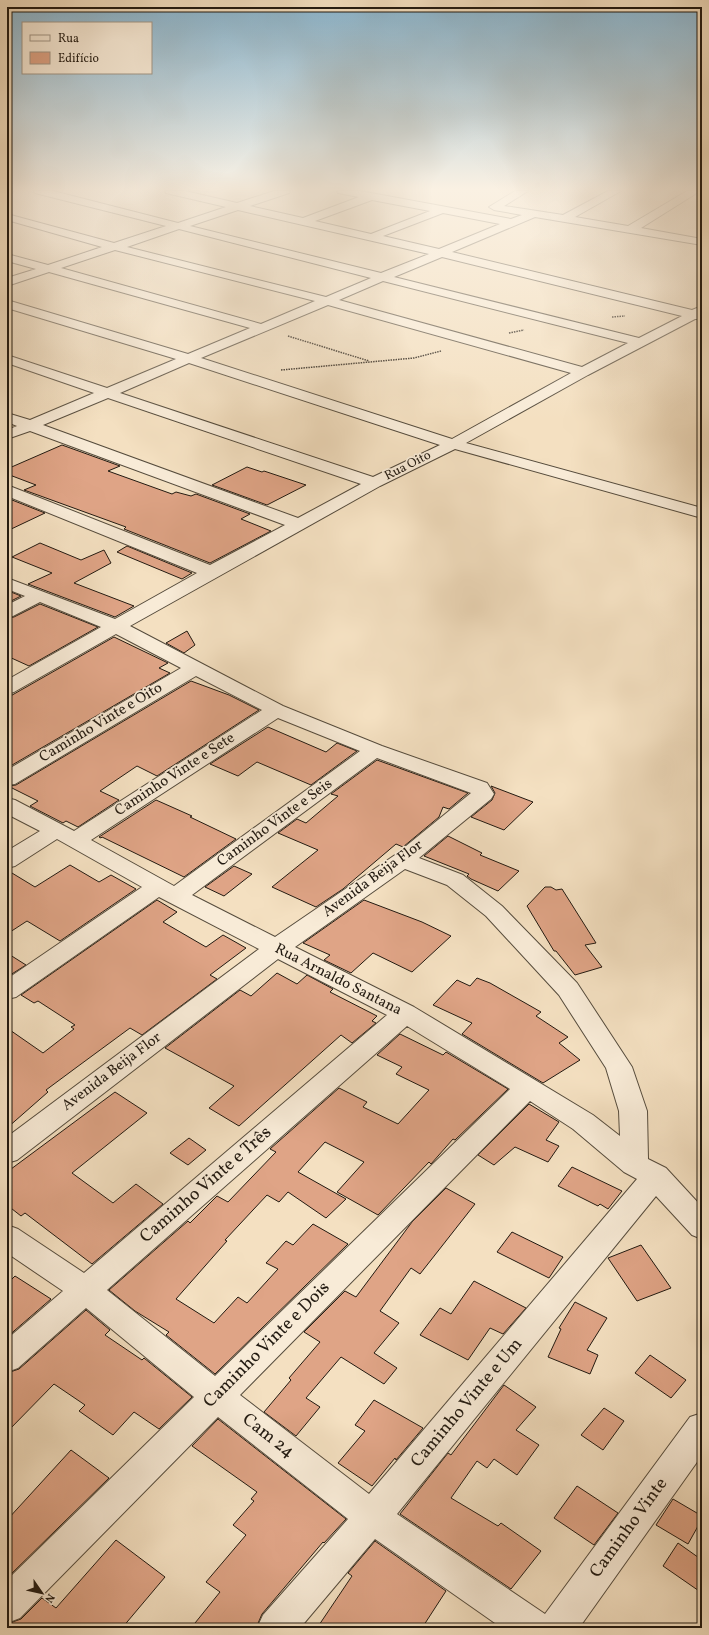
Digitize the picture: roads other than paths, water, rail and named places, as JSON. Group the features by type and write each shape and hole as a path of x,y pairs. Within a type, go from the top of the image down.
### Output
{"street":[{"path":"41,267 263,328"},
{"path":"7,282 52,267"},
{"path":"195,267 328,301 583,372"},
{"path":"344,267 640,342"},
{"path":"7,435 407,267"},
{"path":"502,267 699,314"},
{"path":"7,304 188,359 453,444 668,502 702,513"},
{"name":"Rua Oito","path":"7,688 211,572 374,483 453,444 640,342 699,314"},
{"path":"7,359 374,483"},
{"path":"7,417 299,524"},
{"path":"7,490 211,572"},
{"name":"Avenida Beija Flor","path":"7,583 116,626 276,710 376,750 479,788 483,794 403,860 276,949 7,1152"},
{"path":"7,612 39,596"},
{"name":"Caminho Vinte e Oito","path":"7,779 195,668"},
{"name":"Caminho Vinte e Sete","path":"7,861 65,835 276,710"},
{"name":"Caminho Vinte e Seis","path":"7,991 166,891 376,750"},
{"name":"Rua Arnaldo Santana","path":"7,805 276,949 405,1013 583,1122 645,1170"},
{"path":"403,860 455,880 494,910 568,989 619,1067 633,1111 645,1170 702,1227"},
{"name":"Caminho Vinte e Três","path":"7,1358 405,1013"},
{"name":"Caminho Vinte e Dois","path":"7,1605 528,1087"},
{"name":"Caminho Vinte e Um","path":"276,1628 372,1517 645,1170"},
{"name":"Cam 24","path":"7,1237 85,1290 216,1396 372,1517 534,1628"},
{"name":"Caminho Vinte","path":"557,1628 702,1428"}]}
